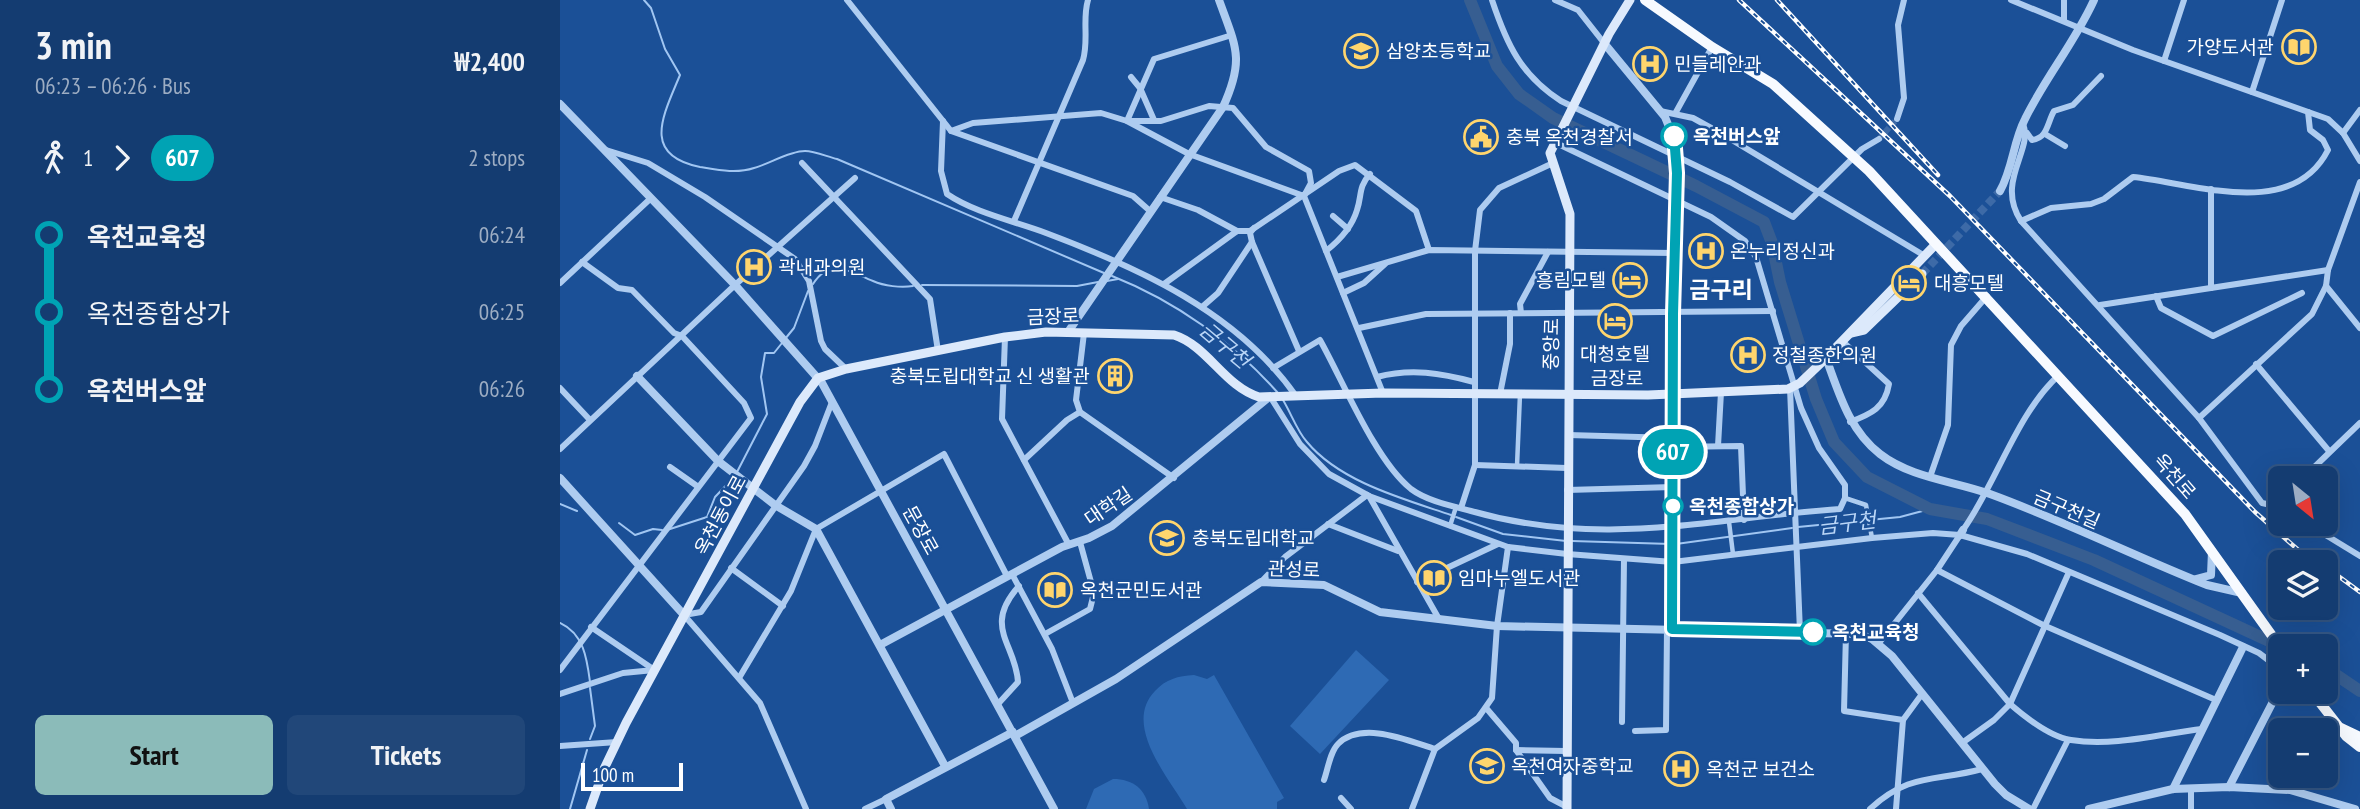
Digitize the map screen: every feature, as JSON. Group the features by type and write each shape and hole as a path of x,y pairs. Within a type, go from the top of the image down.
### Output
{"main road":[{"path":"1551,164 1550,153 1556,139 1604,43 1630,0"},
{"path":"1645,0 1712,47 1773,84 1857,160"},
{"name":"옥천로","path":"1857,160 1987,296 2176,505 2271,634"},
{"name":"중앙로","path":"1551,164 1567,197 1570,252 1567,554"},
{"path":"1795,386 1846,338 1936,244"},
{"path":"1846,338 1864,330 1922,274"},
{"name":"금장로","path":"818,379 846,369 1005,337 1084,332 1182,338 1246,393 1270,398 1383,393 1674,394 1795,386"},
{"name":"옥천동이로","path":"590,809 617,742 654,670 800,402 818,379"},
{"path":"1567,554 1567,808"},
{"path":"2322,704 2360,747"},
{"path":"2341,728 2360,737"}],"street":[{"path":"847,0 951,131 1133,196 1150,211"},
{"path":"1014,221 1087,45 1085,11 1088,0"},
{"path":"1068,332 1223,107 1234,83 1238,63 1232,35 1219,0"},
{"path":"1492,0 1511,46 1530,78 1573,106 1793,217 1879,139"},
{"path":"1555,0 1578,10 1660,111 1672,129 1677,157 1673,314 1673,560 1666,730 1636,731"},
{"path":"1897,119 1904,98 1898,25 1904,0"},
{"path":"2011,0 2164,61 2328,118 2343,133 2360,161"},
{"path":"2064,0 2064,21"},
{"path":"2000,191 2008,177 2022,124 2082,28 2094,0"},
{"path":"2164,61 2184,0"},
{"path":"2252,92 2282,0"},
{"path":"1127,121 1154,59 1232,35"},
{"path":"1676,112 1712,47"},
{"path":"2022,124 2026,133 2035,141 2045,134 2054,111 2073,105 2101,76"},
{"path":"1131,77 1140,88 1154,120"},
{"name":"문장로","path":"560,104 735,285 818,379 1054,809"},
{"path":"1127,121 1175,118 1197,109 1223,107 1238,111 1244,124 1276,155 1298,162 1309,171 1311,183 1304,196"},
{"path":"2343,133 2360,110"},
{"path":"1660,111 1676,112 1722,134 1925,256"},
{"path":"2021,221 2051,208 2104,200 2133,177 2211,189 2264,193 2289,185 2320,167 2328,150 2323,140 2310,130 2308,112"},
{"path":"951,131 973,122 1101,113 1127,121 1189,154 1304,196 1383,393"},
{"path":"943,121 941,171 947,194 1164,284 1202,307 1273,368 1296,398"},
{"path":"2026,133 2012,186 2015,213 2199,418 2262,503 2268,504"},
{"path":"2045,134 2065,146"},
{"path":"1273,368 1320,340 1372,437 1412,489 1458,508 1518,523 1567,532 1672,531 1840,509 1845,498 1842,478 1812,435 1752,249 1732,229 1677,197 1556,139"},
{"name":"문장로","path":"606,150 648,163 705,197 795,259 806,273 821,341 825,349 846,369"},
{"path":"802,163 930,299 938,351"},
{"path":"1450,526 1475,465 1474,314 1477,220 1487,198 1515,178 1551,164"},
{"path":"1160,197 1198,210 1237,231 1250,231 1347,166 1354,165 1370,174 1416,211 1429,250"},
{"path":"1326,251 1348,229 1358,208 1358,192 1370,174"},
{"path":"560,449 735,285 855,178"},
{"path":"2199,418 2312,314 2326,286 2328,270 2360,181"},
{"path":"2211,189 2211,288"},
{"path":"560,283 650,199"},
{"path":"1333,216 1348,229"},
{"path":"1255,227 1250,233 1252,242 1299,351"},
{"path":"1164,284 1237,231"},
{"path":"1202,307 1218,293 1252,242"},
{"path":"1337,277 1429,250 1675,253"},
{"path":"1521,313 1520,304 1548,252"},
{"path":"560,670 751,418 750,412 681,336 674,333 632,290 618,288 583,262"},
{"path":"1343,293 1364,283 1387,263"},
{"path":"2100,305 2328,270"},
{"path":"2326,286 2360,328"},
{"path":"2156,296 2161,308 2213,336 2302,293"},
{"path":"1930,477 1948,425 1951,345 1961,326 1987,296"},
{"path":"1359,328 1426,314 1673,314 1773,311"},
{"path":"1500,394 1510,344 1510,313"},
{"path":"1084,332 1076,400 1080,412 1174,478"},
{"path":"1005,337 1002,419 1069,545"},
{"path":"1846,338 1889,384 1887,394 1876,413 1850,422"},
{"name":"금구천길","path":"1824,360 1850,422 1879,454 1930,477 2190,578 2242,593"},
{"path":"2256,364 2329,451"},
{"path":"1377,377 1400,371 1445,374 1474,382"},
{"path":"2059,375 2034,401 1986,497 1937,570 1879,643 1982,769 2018,807 2031,809 2068,740"},
{"path":"637,376 718,461 775,505 817,529 945,766"},
{"path":"1795,386 1800,632"},
{"path":"560,388 590,420"},
{"path":"1718,446 1721,392"},
{"path":"1517,466 1520,394"},
{"path":"1270,398 1313,460 1329,474 1368,496 1508,547 1624,559 1673,560 1798,544 1961,532 2070,572 2242,647 2268,662"},
{"name":"대학길","path":"880,645 1009,575 1112,526 1270,398"},
{"path":"684,615 701,612 731,569 816,446 832,402"},
{"path":"1024,460 1080,412"},
{"path":"2315,466 2360,423"},
{"path":"1568,435 1741,446 1744,520"},
{"path":"739,678 783,606 817,529 944,453 1009,575 1019,586 1045,634 1073,703"},
{"path":"1475,465 1567,468"},
{"path":"670,467 697,486"},
{"path":"560,478 760,704 806,809"},
{"path":"1567,490 1673,487"},
{"path":"1261,582 1285,557 1368,496"},
{"path":"1368,496 1439,619"},
{"path":"1845,498 1866,505 1872,538"},
{"path":"1729,522 1733,554"},
{"path":"1328,524 1398,551"},
{"path":"2327,536 2360,556"},
{"path":"1045,634 1090,609 1094,593 1080,542"},
{"path":"1418,582 1498,544"},
{"path":"1412,809 1435,749 1487,709 1495,678 1497,626 1508,547"},
{"path":"2190,578 2202,580 2211,575 2212,551"},
{"path":"1622,722 1624,559"},
{"path":"731,569 783,606"},
{"path":"1937,570 2045,626 2216,699"},
{"path":"1962,743 1994,720 2010,704 2070,572"},
{"name":"관성로","path":"886,799 1116,679 1261,582 1324,585 1380,611 1497,626 1846,633 1860,634 1879,643"},
{"path":"998,704 1018,682 1001,625 1009,597 1019,586"},
{"path":"1918,593 2010,704 2025,717 2068,740 2105,741 2202,729"},
{"path":"592,627 654,670"},
{"path":"1846,633 1844,710 1903,720"},
{"path":"2173,789 2242,647"},
{"path":"560,694 584,684 639,669 654,670"},
{"path":"1896,809 1903,720 1922,694"},
{"path":"2229,787 2272,704"},
{"path":"1487,709 1516,743 1516,750 1550,798 1567,808"},
{"path":"1324,780 1336,746 1348,736 1368,733 1435,749"},
{"path":"560,746 617,742"},
{"path":"1516,750 1566,751"},
{"path":"1870,809 1914,780 1982,769"},
{"path":"2090,809 2173,789 2229,787 2290,790 2355,809"},
{"path":"2191,809 2192,788"},
{"path":"1341,798 1351,809"},
{"path":"865,809 886,799 891,809"}],"shaded area":[{"path":"1356,650 1389,680 1320,754 1290,726"},
{"path":"1194,675 1207,679 1214,675 1284,798 1277,802 1277,809 1187,809 1160,767 1146,735 1146,705 1163,684 1178,677"},
{"path":"1113,779 1137,786 1145,796 1149,809 1086,809 1094,789"}],"waterway":[{"name":"금구천","path":"644,0 651,8 665,49 680,75 663,119 662,132 663,143 670,153 682,161 700,167 740,171 786,155 809,151 817,153 837,159 1104,273"},
{"name":"금구천","path":"1470,0 1497,66 1519,94 1553,118 1696,186 1764,222 1816,399 1834,442 1867,477 1930,509 1987,519 2094,560 2268,640"},
{"path":"813,284 820,275 834,268 882,284 913,286"},
{"name":"금구천","path":"1112,276 1158,298 1202,325 1242,357 1278,393"},
{"name":"금구천","path":"1107,281 1118,279"},
{"path":"922,285 1077,286 1098,282"},
{"path":"785,339 794,328 808,291"},
{"path":"737,472 767,414 761,377 765,353 774,353 782,343"},
{"name":"금구천","path":"1283,400 1303,438 1337,468 1374,488 1451,515"},
{"path":"667,530 707,517 715,497 734,477"},
{"path":"560,504 577,511"},
{"name":"금구천","path":"1798,527 1900,517 1930,509"},
{"name":"금구천","path":"1456,517 1503,534 1566,541"},
{"path":"619,523 635,535 653,529 662,530"},
{"name":"금구천","path":"1676,544 1792,528"},
{"name":"금구천","path":"1572,541 1671,544"},
{"path":"560,623 579,640 586,656 590,682"},
{"name":"금구천","path":"2338,676 2360,691"},
{"path":"590,688 595,726 590,739"},
{"path":"570,809 587,750"}],"tunnel":[{"path":"1879,139 1897,119"},
{"path":"1922,274 2000,191"}],"railway":[{"path":"1739,0 1950,196 2255,512 2298,550"},
{"path":"1777,0 1938,175"},
{"path":"2338,576 2360,592"}],"bus line":[{"name":"607","path":"1674,136 1677,173 1673,314 1672,629 1813,632"}],"place":[{"name":"가양도서관","path":"2299,47"},
{"name":"삼양초등학교","path":"1361,51"},
{"name":"민들레안과","path":"1650,64"},
{"name":"옥천버스앞","path":"1674,136"},
{"name":"충북 옥천경찰서","path":"1481,137"},
{"name":"온누리정신과","path":"1706,251"},
{"name":"곽내과의원","path":"754,267"},
{"name":"흥림모텔","path":"1630,280"},
{"name":"대흥모텔","path":"1909,283"},
{"name":"대청호텔","path":"1615,321"},
{"name":"정철종한의원","path":"1748,355"},
{"name":"충북도립대학교 신 생활관","path":"1115,376"},
{"name":"옥천종합상가","path":"1673,506"},
{"name":"충북도립대학교","path":"1167,538"},
{"name":"임마누엘도서관","path":"1434,578"},
{"name":"옥천군민도서관","path":"1055,590"},
{"name":"옥천교육청","path":"1813,632"},
{"name":"옥천여자중학교","path":"1487,766"},
{"name":"옥천군 보건소","path":"1681,769"}],"district":[{"name":"금구리","path":"1721,289"}]}
